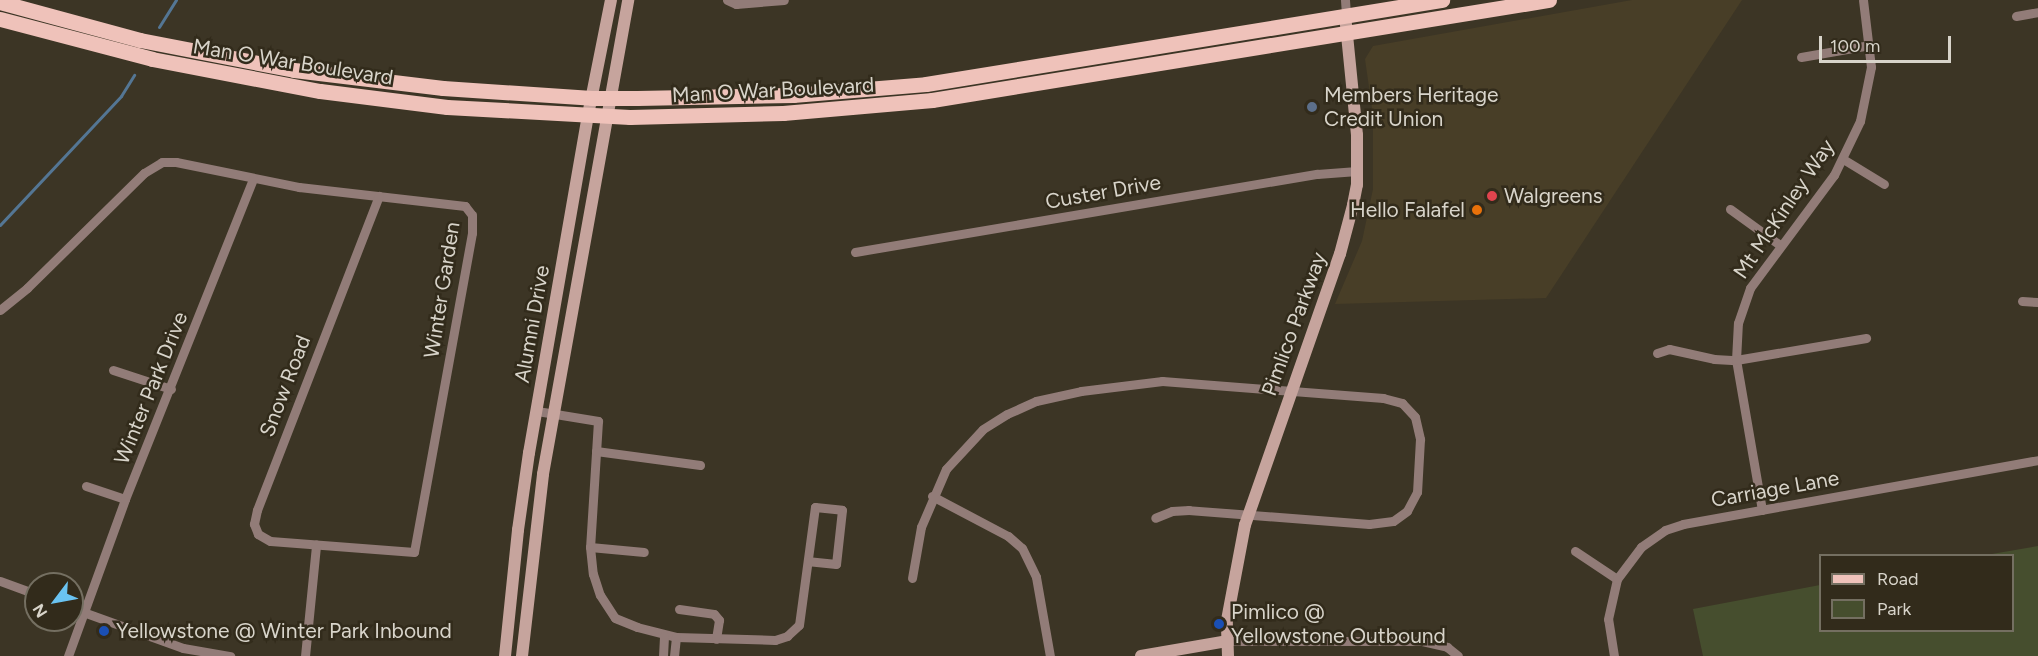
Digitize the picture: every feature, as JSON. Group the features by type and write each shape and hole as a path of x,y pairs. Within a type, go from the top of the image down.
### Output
{"main road":[{"name":"Alumni Drive","path":"505,656 518,530 537,411 588,115 611,0"},
{"name":"Alumni Drive","path":"522,656 536,522 628,0"},
{"name":"Man O War Boulevard","path":"0,2 140,40 266,65 443,88 609,98 793,95 926,84 1442,0"},
{"name":"Man O War Boulevard","path":"0,19 152,59 320,91 447,106 607,116 783,113 932,100 1549,0"},
{"name":"Pimlico Parkway","path":"1228,656 1227,641 1236,561 1249,514 1347,233 1357,171 1356,108 1346,16"},
{"path":"1141,656 1227,641"}],"street":[{"path":"727,0 736,4 784,0"},
{"name":"Pimlico Parkway","path":"1345,0 1346,16"},
{"name":"Mt McKinley Way","path":"1762,510 1736,360 1736,337 1742,307 1761,272 1843,159 1865,105 1871,67 1863,0"},
{"path":"2016,16 2038,12"},
{"path":"1801,57 1870,45"},
{"path":"1843,159 1884,184"},
{"name":"Winter Garden","path":"0,310 27,288 144,173 158,163 176,162 253,179 468,207 473,222 468,257 414,552 316,544"},
{"name":"Custer Drive","path":"855,252 1317,174 1357,171"},
{"name":"Winter Park Drive","path":"84,612 125,499 171,389 253,179"},
{"name":"Snow Road","path":"316,544 265,539 256,531 254,518 379,196"},
{"path":"1730,208 1780,245"},
{"path":"2022,301 2038,302"},
{"path":"1657,352 1669,349 1714,359 1736,360 1866,338"},
{"path":"113,370 171,389"},
{"path":"912,578 921,527 932,496 946,469 970,441 1007,414 1036,401 1139,382 1162,381 1383,398 1395,400 1410,409 1415,417 1420,439 1417,492 1413,502 1401,516 1384,523 1189,510 1172,511 1155,518"},
{"path":"537,411 598,421 590,547 593,574 600,595 615,618 664,636 776,640 787,636 800,625 815,507 842,510 836,564 809,561"},
{"path":"596,451 700,465"},
{"name":"Carriage Lane","path":"1614,656 1608,619 1617,579 1641,547 1665,530 1683,524 2038,460"},
{"path":"86,486 125,499"},
{"path":"932,496 1008,536 1022,548 1036,577 1050,656"},
{"path":"305,656 316,544"},
{"path":"590,547 644,552"},
{"path":"1575,551 1617,579"},
{"path":"0,580 24,589"},
{"path":"680,609 714,614 719,620 716,639"},
{"path":"84,612 183,648 230,656"},
{"name":"Winter Park Drive","path":"68,656 77,632"},
{"path":"663,656 664,636"},
{"path":"674,656 676,637"},
{"path":"1227,641 1422,641 1448,647 1458,656"}],"shaded area":[{"path":"1632,0 1742,0 1546,298 1335,304 1362,241 1373,189 1373,115 1365,59 1373,46"}],"green space":[{"path":"2038,546 2038,656 1703,656 1693,609 1819,585 1819,632 2014,632 2014,554 1992,554"}],"waterway":[{"path":"159,27 176,0"},
{"path":"0,225 121,96 134,75"}],"place":[{"name":"Members Heritage Credit Union","path":"1312,107"},
{"name":"Walgreens","path":"1492,196"},
{"name":"Hello Falafel","path":"1477,210"},
{"name":"Pimlico @ Yellowstone Outbound","path":"1219,624"},
{"name":"Yellowstone @ Winter Park Inbound","path":"104,631"}]}
